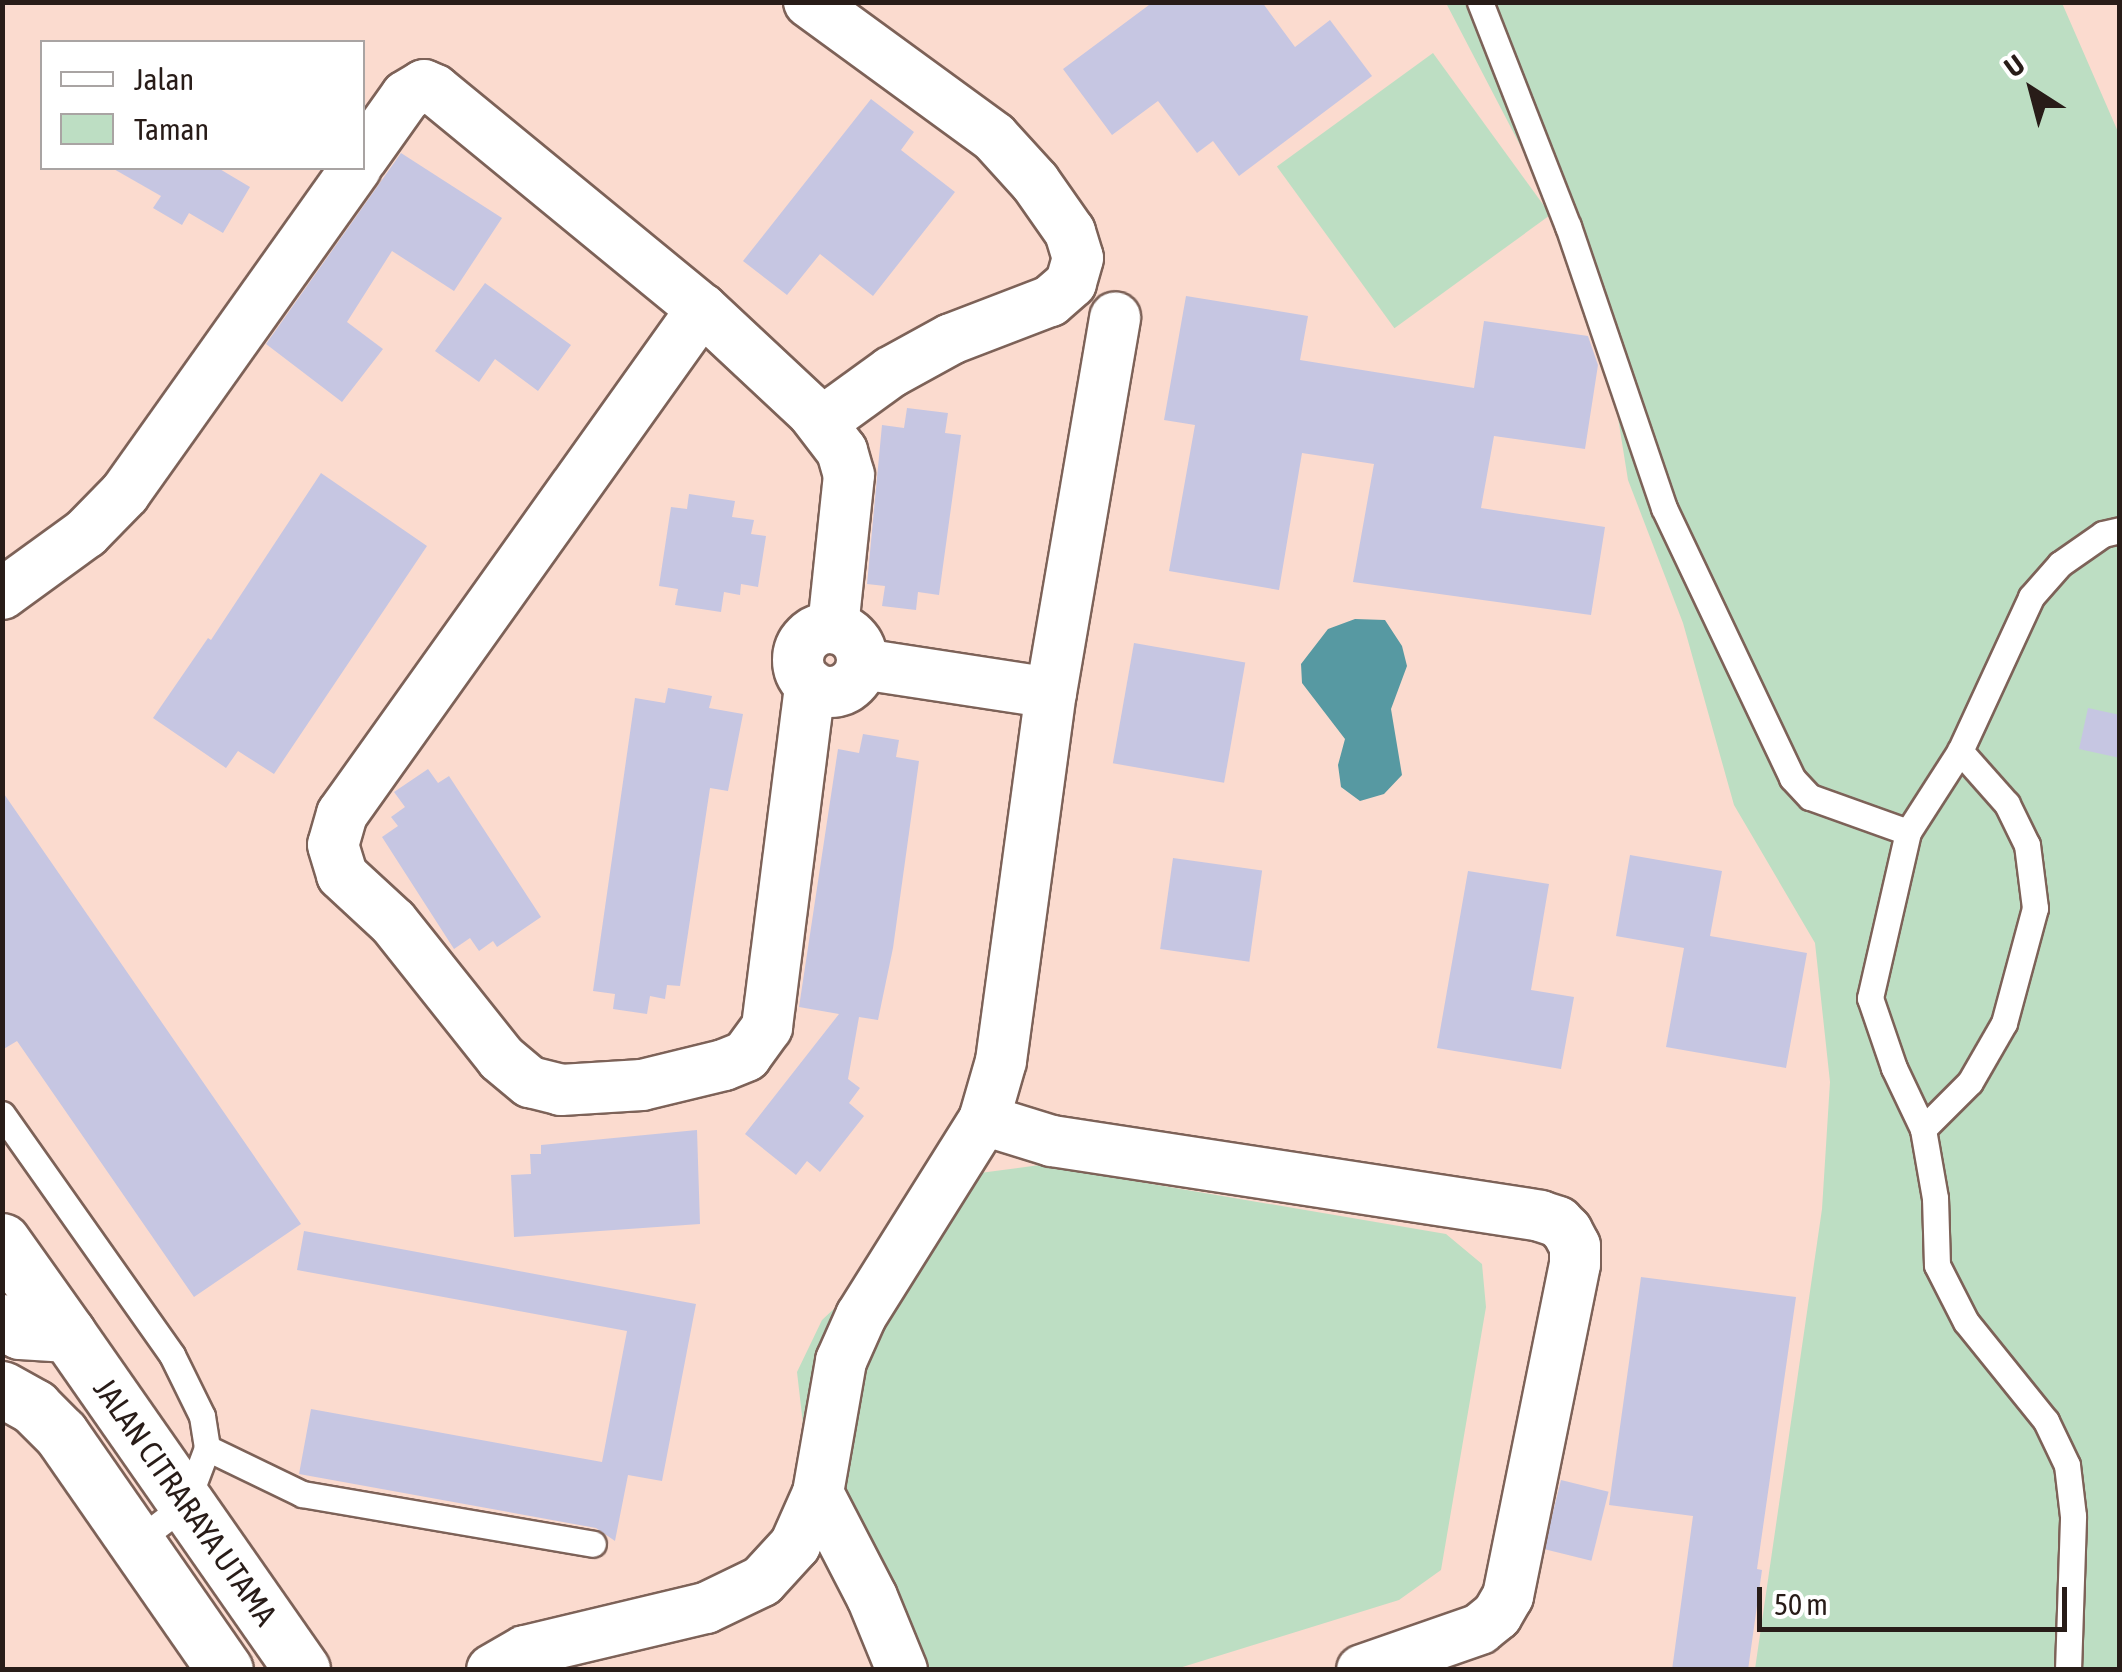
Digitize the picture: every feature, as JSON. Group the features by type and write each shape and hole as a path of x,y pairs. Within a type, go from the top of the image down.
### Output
{"street":[{"path":"810,2 994,137 1044,194 1070,232 1078,258 1071,283 1050,301 952,338 891,372 822,422"},
{"path":"365,154 406,96 424,85 435,90 702,309 822,422 842,450 849,475 848,646"},
{"path":"2,594 86,533 125,493 355,170"},
{"path":"702,309 342,814 332,845 342,874 393,922 501,1058 530,1082 561,1090 642,1085 735,1060 760,1042 768,1026 810,684 799,667 801,647 809,636 1050,693"},
{"path":"492,1670 525,1651 706,1608 762,1581 795,1545 818,1493 841,1361 861,1316 984,1120 1002,1061 1050,693 1115,318"},
{"path":"984,1120 1052,1140 1540,1216 1558,1222 1567,1232 1575,1246 1575,1264 1508,1596 1497,1615 1480,1629 1362,1670"},
{"name":"JALAN CITRARAYA UTAMA","path":"2,1241 302,1670"},
{"path":"2,1322 20,1330 68,1334"},
{"name":"JALAN CITRARAYA UTAMA","path":"2,1389 34,1408 60,1434 225,1670"},
{"path":"818,1493 872,1597 902,1670"}],"lane":[{"path":"1480,2 1568,226 1664,508 1792,778 1810,797 1908,832"},
{"path":"2068,1670 2072,1516 2068,1464 2046,1422 1966,1322 1936,1265 1935,1198 1923,1128 1894,1068 1870,998 1908,832 1960,751 2031,597 2060,564 2103,534 2120,530"},
{"path":"1923,1128 1970,1082 2004,1023 2036,908 2027,846 2007,804 1960,751"},
{"path":"2,1114 172,1355 202,1416 206,1448 186,1504 136,1542"},
{"path":"206,1448 302,1494 592,1544"}],"green space":[{"path":"1446,3 2062,3 2119,134 2119,1669 1755,1669 1822,1209 1830,1082 1815,943 1734,805 1683,623 1628,480 1605,337 1558,218"},
{"path":"1433,53 1551,215 1394,328 1277,166"},
{"path":"1040,1165 1446,1234 1482,1264 1486,1307 1441,1570 1399,1600 1176,1669 909,1670 810,1485 797,1372 822,1320 901,1246 957,1176"}],"water":[{"path":"1355,619 1385,620 1402,646 1407,666 1391,709 1402,775 1384,794 1360,801 1341,787 1338,765 1345,739 1302,683 1301,664 1328,629"}],"building":[{"path":"1153,2 1262,2 1295,47 1330,20 1372,76 1239,176 1213,141 1197,153 1158,101 1112,135 1063,69"},
{"path":"871,99 914,132 901,150 955,192 873,296 820,254 787,295 743,261"},
{"path":"401,153 502,218 454,291 392,251 347,322 383,349 342,402 266,344"},
{"path":"116,170 221,170 250,187 223,233 189,213 182,225 153,208 161,196"},
{"path":"485,283 571,345 538,391 495,359 479,382 435,351"},
{"path":"1186,296 1308,316 1300,360 1474,388 1484,321 1588,336 1598,365 1585,449 1494,436 1481,508 1605,527 1591,615 1353,582 1374,464 1302,453 1279,590 1169,571 1195,425 1164,420"},
{"path":"907,408 948,413 945,433 961,435 939,595 918,592 916,610 882,606 885,586 867,584 882,425 904,428"},
{"path":"321,473 427,546 274,774 238,751 226,768 153,718 208,638 211,640"},
{"path":"689,494 735,501 732,517 754,520 751,534 766,536 758,587 741,584 740,595 724,592 721,612 675,605 678,589 659,586 671,507 687,509"},
{"path":"1134,643 1245,663 1224,783 1113,763"},
{"path":"668,688 712,696 709,708 743,714 728,791 710,788 680,986 667,985 665,999 650,996 647,1014 613,1009 615,994 593,991 635,698 665,703"},
{"path":"2088,708 2120,715 2120,758 2079,749"},
{"path":"863,734 899,740 896,757 919,761 893,948 878,1020 859,1017 848,1079 860,1088 849,1103 864,1116 820,1172 807,1161 796,1175 745,1134 839,1014 799,1007 838,749 859,753"},
{"path":"428,769 438,783 449,776 541,917 497,947 493,941 479,951 470,938 454,949 382,837 398,826 391,817 405,807 394,792"},
{"path":"2,791 301,1224 194,1297 17,1041 2,1050"},
{"path":"1630,855 1722,871 1710,936 1807,953 1786,1068 1666,1047 1684,948 1616,936"},
{"path":"1173,858 1262,871 1249,962 1160,949"},
{"path":"1468,871 1549,884 1531,990 1574,997 1561,1069 1437,1048"},
{"path":"697,1130 700,1224 514,1237 511,1175 531,1174 530,1154 541,1154 541,1145"},
{"path":"304,1231 696,1304 662,1481 628,1475 615,1541 596,1528 299,1474 311,1409 602,1462 627,1331 297,1270"},
{"path":"1641,1277 1796,1297 1757,1569 1762,1570 1748,1670 1672,1670 1693,1516 1609,1505"},
{"path":"1561,1480 1609,1492 1591,1561 1544,1549"}]}
